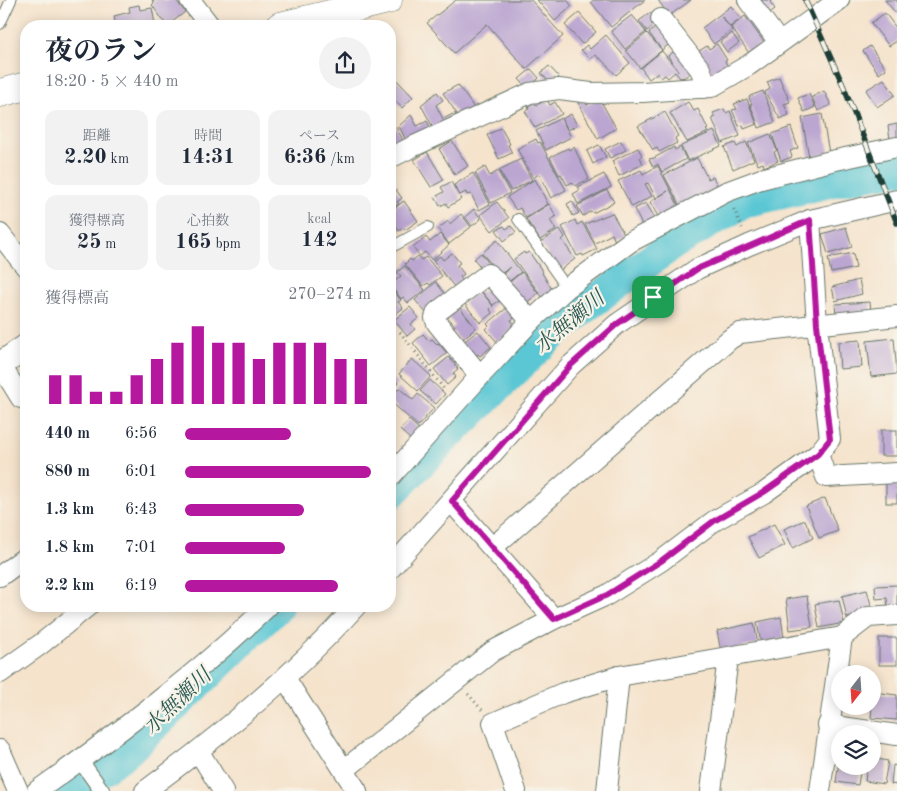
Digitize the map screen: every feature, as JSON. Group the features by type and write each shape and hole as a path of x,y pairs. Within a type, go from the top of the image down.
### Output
{"main road":[{"path":"321,20 388,0"},
{"path":"0,93 20,88"}],"street":[{"path":"190,0 205,20"},
{"path":"748,0 778,42"},
{"path":"396,155 530,94 559,89 591,93 643,92 712,87 749,65 778,42 839,0"},
{"path":"661,18 700,69 702,88"},
{"path":"396,470 532,321 567,288 630,242 726,192 770,177 831,160 897,147"},
{"path":"396,562 570,366 617,324 697,269 810,220 897,200"},
{"path":"344,770 493,651 554,619 607,595 661,561 714,521 764,492 818,454 830,439 817,324 810,220"},
{"path":"0,234 20,259"},
{"path":"480,376 437,323 435,318 437,312 488,274 532,321"},
{"path":"493,547 730,338 740,333 897,316"},
{"path":"20,351 0,364 20,396"},
{"path":"818,454 826,477 897,473"},
{"path":"452,501 554,619"},
{"path":"0,576 20,561"},
{"path":"0,674 81,612"},
{"path":"37,791 116,734 215,655 262,612"},
{"path":"145,791 199,752 285,678 350,612"},
{"path":"516,791 493,723 563,693 619,676 842,637 868,617 897,615"},
{"path":"820,791 842,637"},
{"path":"711,791 728,658"},
{"path":"607,791 619,676"},
{"path":"285,678 357,791"},
{"path":"828,725 897,735"},
{"path":"0,750 18,791"},
{"path":"199,752 224,791"},
{"path":"80,760 102,791"}],"lane":[{"path":"0,24 11,0"},
{"path":"518,220 567,288"},
{"path":"396,245 428,227"}],"path":[{"path":"733,206 744,233"},
{"path":"400,332 456,403"},
{"path":"456,680 493,723"}],"building":[{"path":"152,0 176,0 185,12 175,20 163,20 152,5 154,3"},
{"path":"456,0 531,0 563,36 526,69 487,24 454,53 427,23"},
{"path":"537,0 567,0 572,6 555,21"},
{"path":"594,0 645,0 611,27 591,2"},
{"path":"658,0 691,0 669,16"},
{"path":"754,0 772,0 770,2 775,9 765,16"},
{"path":"885,0 897,0 897,15"},
{"path":"139,5 140,10 152,8 154,20 115,20 114,16 130,12 129,7"},
{"path":"731,6 741,19 730,27 721,16 732,30 714,44 702,28"},
{"path":"579,13 596,32 582,44 565,25"},
{"path":"650,13 658,22 647,31 639,21"},
{"path":"885,13 897,29 897,41 889,46 871,23"},
{"path":"632,15 646,32 625,49 611,31"},
{"path":"745,16 764,42 749,53 731,27"},
{"path":"659,24 673,41 662,50 649,33"},
{"path":"647,33 662,50 640,68 626,50"},
{"path":"732,33 739,43 727,52 720,42"},
{"path":"606,35 630,63 616,75 596,55 590,59 581,50 587,45 590,49"},
{"path":"717,44 727,60 725,61 728,67 714,76 699,51 707,46 709,49"},
{"path":"870,46 886,69 879,74 863,51"},
{"path":"678,48 695,69 685,77 680,78 675,72 668,78 665,75 661,78 657,73 649,79 641,68 662,51 678,71 668,56"},
{"path":"549,66 559,77 552,85 541,73"},
{"path":"531,69 539,78 528,89 519,79"},
{"path":"779,77 790,102 784,104 789,115 780,119 765,92 770,89 767,82"},
{"path":"396,79 413,97 402,108 396,102"},
{"path":"884,79 895,95 877,107 866,90"},
{"path":"458,85 477,112 461,120 443,93"},
{"path":"763,91 775,122 759,128 749,98"},
{"path":"824,91 831,105 818,111 812,97"},
{"path":"437,92 443,100 436,105 443,119 455,113 459,121 436,133 421,105"},
{"path":"809,94 815,107 804,112 798,98"},
{"path":"583,98 587,105 599,98 616,128 598,139 577,101"},
{"path":"747,99 757,124 744,129 743,125 739,126 732,110 737,109 734,104"},
{"path":"547,100 550,105 555,102 562,114 535,128 525,111 529,109 528,106 535,102 536,105"},
{"path":"688,102 694,111 698,109 708,132 687,142 670,113"},
{"path":"724,109 726,113 730,111 740,136 722,143 712,118 715,117 713,113"},
{"path":"665,112 678,136 675,138 677,143 659,152 657,148 653,150 638,126"},
{"path":"571,114 577,125 568,130 562,119"},
{"path":"822,114 829,153 809,157 802,118"},
{"path":"411,115 417,126 427,121 433,133 408,145 399,126"},
{"path":"561,118 571,137 546,150 536,131"},
{"path":"897,124 897,138 890,139 888,126"},
{"path":"396,127 406,146 396,151"},
{"path":"791,127 798,148 790,151 792,157 781,161 772,134"},
{"path":"501,128 510,144 508,145 512,153 499,159 487,135"},
{"path":"714,131 721,146 688,161 681,146"},
{"path":"770,134 777,150 774,152 778,161 764,167 763,163 758,165 748,143"},
{"path":"536,139 538,143 540,142 566,190 551,198 539,174 533,178 517,149"},
{"path":"452,141 468,166 455,175 439,149"},
{"path":"621,141 626,150 610,158 605,149"},
{"path":"746,142 754,160 733,169 724,147 735,143 737,147"},
{"path":"599,145 606,157 593,164 587,151"},
{"path":"574,147 589,179 575,186 572,182 567,185 561,174 559,175 550,157"},
{"path":"674,147 675,150 680,147 686,159 662,172 658,164 653,167 649,159"},
{"path":"638,148 642,155 640,157 643,164 619,176 612,161"},
{"path":"427,152 444,180 431,187 414,160"},
{"path":"697,158 708,179 713,177 719,189 681,208 664,175"},
{"path":"521,159 532,180 511,191 499,170"},
{"path":"658,166 680,209 660,220 650,202 668,191 656,198 648,183 645,184 652,196 632,207 618,181 641,170 643,174"},
{"path":"485,167 490,176 498,171 510,193 491,203 475,173"},
{"path":"473,173 490,204 479,210 471,194 467,195 466,192 460,195 454,185"},
{"path":"604,174 611,187 578,204 573,194 580,190 578,187"},
{"path":"535,179 548,204 526,218 520,208 516,210 507,197"},
{"path":"451,182 461,199 448,207 446,203 440,206 435,197 444,192 441,187"},
{"path":"396,190 402,198 397,202 399,204 396,206"},
{"path":"607,190 614,202 583,216 577,206"},
{"path":"404,201 418,221 405,230 403,228 399,231 396,227 396,207"},
{"path":"572,201 579,213 573,216 567,204"},
{"path":"497,202 509,218 492,231 480,215"},
{"path":"646,203 655,218 642,225 634,209"},
{"path":"549,204 556,216 550,220 556,230 540,240 526,219"},
{"path":"474,209 481,219 472,226 465,217"},
{"path":"612,213 625,236 615,241 612,234 595,243 585,224"},
{"path":"461,214 471,227 449,244 438,229 448,221 450,224"},
{"path":"575,220 577,225 582,222 597,249 583,256 582,254 577,256 562,227"},
{"path":"504,226 506,229 511,226 516,232 504,241 496,230"},
{"path":"846,227 852,247 828,254 822,234"},
{"path":"560,229 565,237 562,240 575,259 559,271 540,243"},
{"path":"440,234 449,245 432,260 425,252 420,256 413,248 426,237 430,242"},
{"path":"497,240 521,272 507,283 501,276 510,267 500,275 482,253"},
{"path":"524,252 525,254 529,252 553,291 543,298 514,259"},
{"path":"452,253 460,263 457,265 464,274 460,277 465,284 457,290 433,261 440,256 443,260"},
{"path":"481,253 490,265 484,271 474,259"},
{"path":"853,253 856,268 831,273 828,258"},
{"path":"418,256 421,260 426,257 442,276 430,285 428,283 423,286 405,264 410,259 412,261"},
{"path":"405,266 425,290 408,303 403,297 401,299 396,293 396,280 401,276 397,272"},
{"path":"522,272 538,293 524,305 507,284"},
{"path":"859,280 862,294 835,301 832,287"},
{"path":"436,282 445,294 444,298 426,313 415,300"},
{"path":"490,285 502,299 493,305 482,292"},
{"path":"480,290 493,306 490,309 492,313 480,323 464,303"},
{"path":"396,294 401,300 398,302 403,308 396,313"},
{"path":"870,302 871,312 836,315 835,304"},
{"path":"410,307 419,318 411,324 415,329 407,336 396,322 396,318"},
{"path":"508,307 516,317 511,320 514,324 511,326 513,329 497,342 486,329 489,326 487,324"},
{"path":"460,308 476,328 460,341 451,329 455,326 448,317"},
{"path":"478,331 491,347 480,356 478,354 474,358 462,343"},
{"path":"423,334 429,341 432,339 438,343 447,353 431,366 413,343"},
{"path":"894,338 897,374 871,377 867,341"},
{"path":"860,340 862,367 840,369 838,342"},
{"path":"449,357 458,369 453,373 456,377 447,385 434,369"},
{"path":"412,359 431,376 418,391 399,374"},
{"path":"430,380 445,394 436,404 420,391"},
{"path":"399,388 413,400 418,394 434,408 418,426 396,406 396,392"},
{"path":"409,420 421,431 412,441 400,430"},
{"path":"881,430 897,430 897,456 881,456"},
{"path":"886,479 897,479 897,503 886,503"},
{"path":"825,498 838,531 819,538 806,506"},
{"path":"805,520 813,538 793,548 784,529"},
{"path":"774,524 785,545 759,558 748,537"},
{"path":"897,585 897,606 888,607 887,598 876,599 875,586"},
{"path":"867,590 873,612 847,618 842,596"},
{"path":"807,596 812,627 790,630 786,599"},
{"path":"839,600 844,623 819,628 815,604"},
{"path":"781,617 784,638 761,643 757,622"},
{"path":"754,623 758,644 721,652 717,631"},
{"path":"879,638 897,638 897,665 879,665"},
{"path":"881,693 897,695 897,720 871,718 871,715 881,715"},
{"path":"881,760 888,761 884,784 865,781 866,775 881,775"},
{"path":"893,765 897,766 897,785 891,784"},
{"path":"837,775 860,775 858,785 836,782"}],"waterway":[{"name":"水無瀬川","path":"396,488 545,341 584,308 673,244 744,202 843,179 897,169"},
{"name":"水無瀬川","path":"71,791 125,753 272,612"}],"railway":[{"path":"805,0 843,85 897,223"}],"route":[{"path":"810,220 817,324 830,439 818,454 764,492 714,521 661,561 607,595 554,619 452,501 570,366 617,324 653,297 697,269 810,220"}]}
